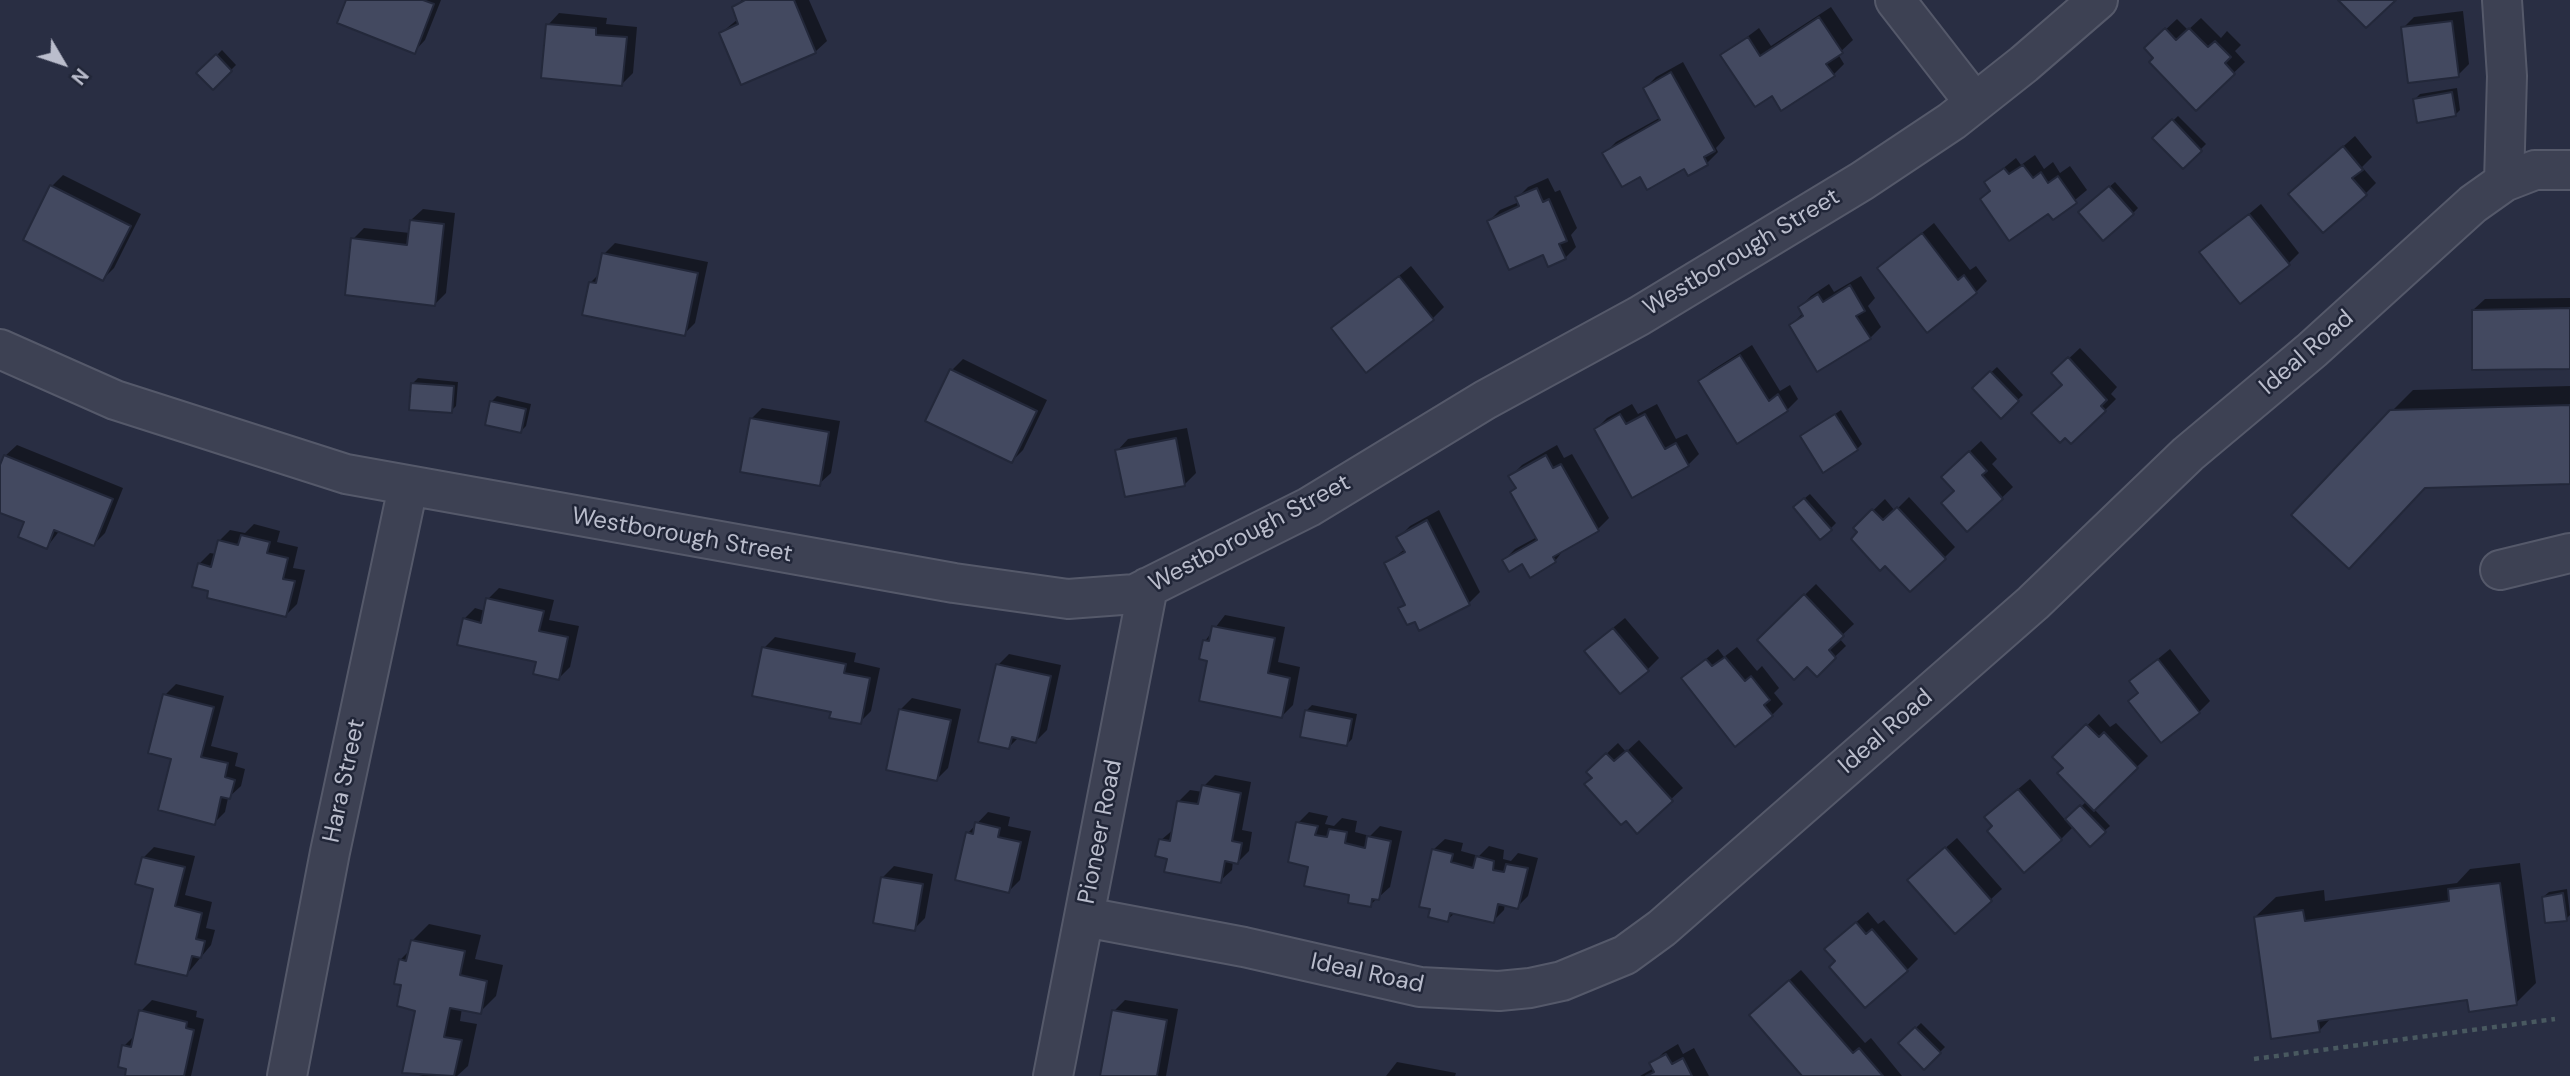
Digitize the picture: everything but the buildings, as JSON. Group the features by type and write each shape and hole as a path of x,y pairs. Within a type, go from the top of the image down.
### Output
{"street":[{"path":"1895,0 1975,103"},
{"name":"Westborough Street","path":"0,349 115,400 346,474 901,574 1069,600 1135,594 1310,507 1485,400 1639,316 1862,181 1975,103 2098,0"},
{"path":"2502,0 2507,76 2504,181"},
{"name":"Ideal Road","path":"1085,917 1244,947 1420,987 1499,991 1530,988 1562,981 1625,955 1662,928 2034,603 2188,454 2312,350 2473,204 2504,181 2535,170 2570,170"},
{"name":"Hara Street","path":"287,1076 330,852 408,487"},
{"path":"2500,570 2570,552"},
{"name":"Pioneer Road","path":"1053,1076 1148,587"}],"path":[{"path":"2254,1059 2555,1019"}]}
